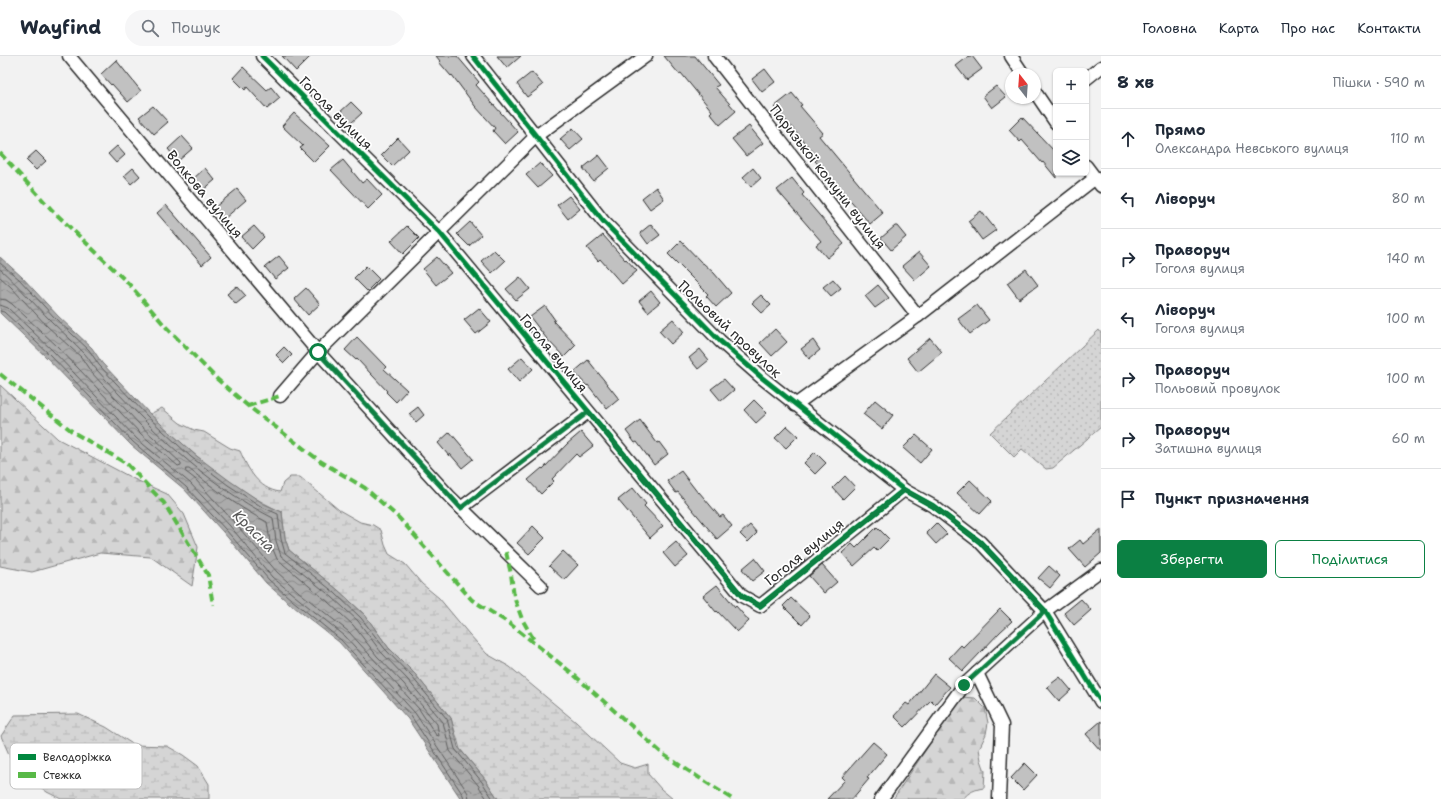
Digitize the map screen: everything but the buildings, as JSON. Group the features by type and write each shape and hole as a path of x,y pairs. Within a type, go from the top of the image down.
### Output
{"street":[{"name":"Волкова вулиця","path":"69,56 318,352 461,508 541,586"},
{"name":"Гоголя вулиця","path":"262,56 440,233 742,596 760,606 904,490"},
{"name":"Польовий провулок","path":"473,56 603,221 720,341 761,378 904,490 933,506 980,542 1045,611 1101,702"},
{"path":"280,396 318,352 440,233 536,136 646,56"},
{"name":"Паризької комуни вулиця","path":"714,56 918,316"},
{"path":"1011,56 1019,68"},
{"path":"1089,77 1101,66"},
{"path":"1041,98 1052,109"},
{"path":"795,405 918,316 1098,182 1089,170"},
{"path":"461,508 588,412"},
{"path":"881,799 964,685 1045,611 1101,570"},
{"path":"976,673 1002,725 999,799"}],"green space":[{"path":"1099,330 1101,333 1101,427 1053,468 1046,469 1022,449 1014,457 990,433"},
{"path":"0,385 58,439 134,479 167,494 184,514 198,547 192,586 151,557 100,553 32,572 0,566"},
{"path":"162,408 180,423 194,430 204,432 230,448 240,451 250,471 266,487 280,492 283,483 290,477 300,477 339,510 360,522 373,525 381,530 389,554 405,564 422,584 439,598 487,654 510,667 576,722 620,763 635,768 648,764 648,774 661,789 673,799 498,799 485,779 460,749 451,718 415,674 388,647 365,615 338,590 289,550 285,538 282,512 263,503 228,481 180,442 150,414"},
{"path":"961,697 975,698 985,708 988,723 986,734 979,749 985,771 984,788 972,791 963,799 893,799"},
{"path":"78,714 106,727 131,743 10,743 10,757 1,736 15,715"},
{"path":"142,745 167,746 183,755 198,766 209,784 209,799 61,799 43,789 142,789"}],"water":[{"name":"Красна","path":"0,257 22,277 58,316 92,348 102,363 150,414 194,454 264,504 282,512 285,538 289,550 338,590 365,615 388,647 415,674 451,718 458,747 485,779 498,799 461,799 408,719 339,642 266,583 184,489 131,445 46,357 0,313"}],"marked path":[{"path":"0,153 52,210 129,284 166,327 217,379 248,406 320,461 365,488 399,518 472,600 509,623 573,674 664,755 732,799"},
{"path":"0,374 73,432 127,464 164,503 208,575 213,605"},
{"path":"248,406 280,396"},
{"path":"506,552 514,597 522,619 534,640"}],"cycle path":[{"path":"262,56 440,233 742,596 760,606 904,490"},
{"path":"473,56 603,221 720,341 761,377 904,490 933,506 980,542 1045,611 1101,702"}],"route":[{"path":"318,352 461,508 588,412 742,596 760,606 904,490 933,506 980,542 1045,611 964,685"}]}
